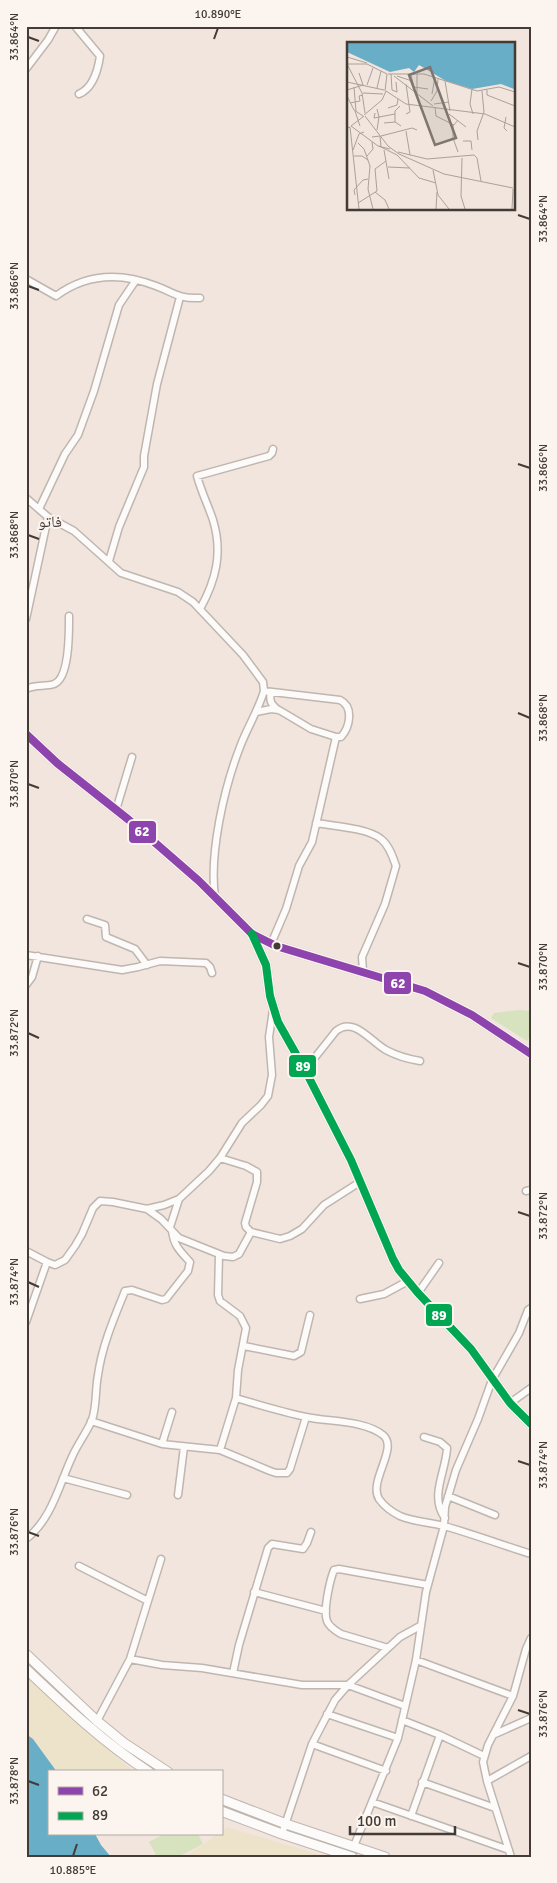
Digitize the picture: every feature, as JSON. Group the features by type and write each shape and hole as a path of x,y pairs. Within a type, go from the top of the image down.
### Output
{"street":[{"path":"26,69 56,26"},
{"path":"75,26 100,56 96,73 84,92 79,94"},
{"path":"26,279 56,296 84,280 110,276 154,285 180,297 200,298"},
{"path":"39,509 64,454 78,435 94,391 119,305 136,280"},
{"path":"109,561 119,527 144,467 144,456 157,384 180,297"},
{"path":"200,609 215,576 218,555 213,521 197,476 268,456 272,453 273,449"},
{"path":"26,498 48,517 74,531 126,575 178,592 200,609 256,670 272,704 279,710 311,729 336,737 341,737 347,726 349,708 346,702 268,692"},
{"path":"26,619 48,517"},
{"path":"26,689 53,684 60,679 68,647 69,616"},
{"path":"215,897 213,879 214,855 227,788 240,746 268,692"},
{"path":"256,712 272,709 279,710"},
{"path":"26,734 62,767 169,855 252,934 273,945 409,985 454,1004 531,1054"},
{"path":"336,737 312,842 298,866 286,909 273,945 268,950 266,965 273,1009 278,1022 306,1070 344,1145 387,1247 399,1270 471,1350 510,1403 531,1424"},
{"path":"116,810 132,756"},
{"path":"316,823 356,830 380,838 385,843 396,866 385,904 362,957 363,971"},
{"path":"87,919 105,925 106,937 135,949 147,965"},
{"path":"252,934 266,965"},
{"path":"26,955 115,970 131,969 160,960 206,963 212,973"},
{"path":"26,985 32,977 38,956"},
{"path":"147,1209 178,1199 209,1171 220,1158 242,1123 261,1106 268,1096 272,1075 269,1037 273,1009"},
{"path":"306,1070 336,1031 342,1026 348,1025 384,1049 420,1062"},
{"path":"220,1158 246,1166 256,1172 257,1182 245,1222 246,1227 251,1232 280,1238 297,1233 324,1205 360,1182"},
{"path":"26,1539 34,1534 46,1517 79,1441 91,1421 98,1376 109,1332 125,1291 132,1290 166,1300 188,1271 190,1262 173,1242 171,1229 178,1199"},
{"path":"26,1251 55,1265 65,1260 82,1234 93,1208 100,1201 147,1209 161,1218 179,1238 228,1257 239,1254 251,1232"},
{"path":"219,1255 218,1295 220,1301 240,1316 246,1328 238,1370 236,1398 220,1450"},
{"path":"26,1322 46,1262"},
{"path":"418,1293 439,1263"},
{"path":"360,1299 384,1294 408,1281"},
{"path":"354,1846 398,1738 416,1660 428,1586 444,1526 445,1507 458,1463 478,1420 492,1380 519,1333 528,1310 531,1308"},
{"path":"244,1346 294,1356 300,1352 310,1315"},
{"path":"510,1403 531,1388"},
{"path":"236,1398 306,1417 366,1426 385,1436 388,1444 376,1488 379,1499 392,1511 400,1516 444,1526 531,1554"},
{"path":"162,1444 172,1412"},
{"path":"91,1421 162,1444 220,1450 270,1471 287,1473 294,1458 306,1417"},
{"path":"424,1437 440,1442 447,1448 438,1494 438,1506 445,1518"},
{"path":"178,1494 184,1447"},
{"path":"63,1478 127,1495"},
{"path":"448,1496 495,1515"},
{"path":"233,1673 254,1592 270,1545 277,1544 303,1550 308,1543 311,1532"},
{"path":"97,1721 130,1659 161,1559"},
{"path":"79,1566 148,1601"},
{"path":"388,1648 362,1641 334,1630 327,1622 326,1611 334,1570 339,1568 428,1586"},
{"path":"254,1592 326,1611"},
{"path":"282,1834 312,1744 335,1700 348,1685 388,1648 406,1633 420,1626"},
{"path":"510,1853 487,1780 484,1756 513,1696 526,1649 531,1638"},
{"path":"26,1654 97,1721 124,1743 165,1770"},
{"path":"130,1659 162,1665 186,1666 233,1673 302,1685 348,1685 405,1706"},
{"path":"416,1660 513,1696"},
{"path":"26,1669 91,1729 120,1753 146,1770"},
{"path":"327,1714 398,1738"},
{"path":"493,1735 531,1718"},
{"path":"402,1720 440,1735 484,1756"},
{"path":"411,1816 440,1735"},
{"path":"312,1744 386,1771"},
{"path":"487,1780 531,1756"},
{"path":"422,1782 495,1808"},
{"path":"222,1800 385,1857"},
{"path":"372,1802 510,1853"},
{"path":"222,1811 352,1857"}],"green space":[{"path":"519,1010 531,1011 531,1033 527,1041 491,1018 494,1013"},
{"path":"160,1836 199,1836 203,1844 178,1857 157,1857 149,1842"}],"sand":[{"path":"26,1676 132,1770 56,1770 33,1739 26,1734"},
{"path":"227,1827 327,1857 185,1857 215,1836 222,1836 222,1831"}],"water":[{"path":"26,1734 33,1739 56,1770 48,1770 48,1836 96,1836 111,1857 26,1857"}],"transit line":[{"name":"62","path":"26,734 57,763 129,820 199,881 252,934 276,946 425,991 472,1015 531,1054"},
{"name":"89","path":"252,934 266,965 270,996 278,1022 351,1160 399,1270 471,1349 510,1403 531,1424"}],"district":[{"name":"فاتو","path":"50,522"}]}
